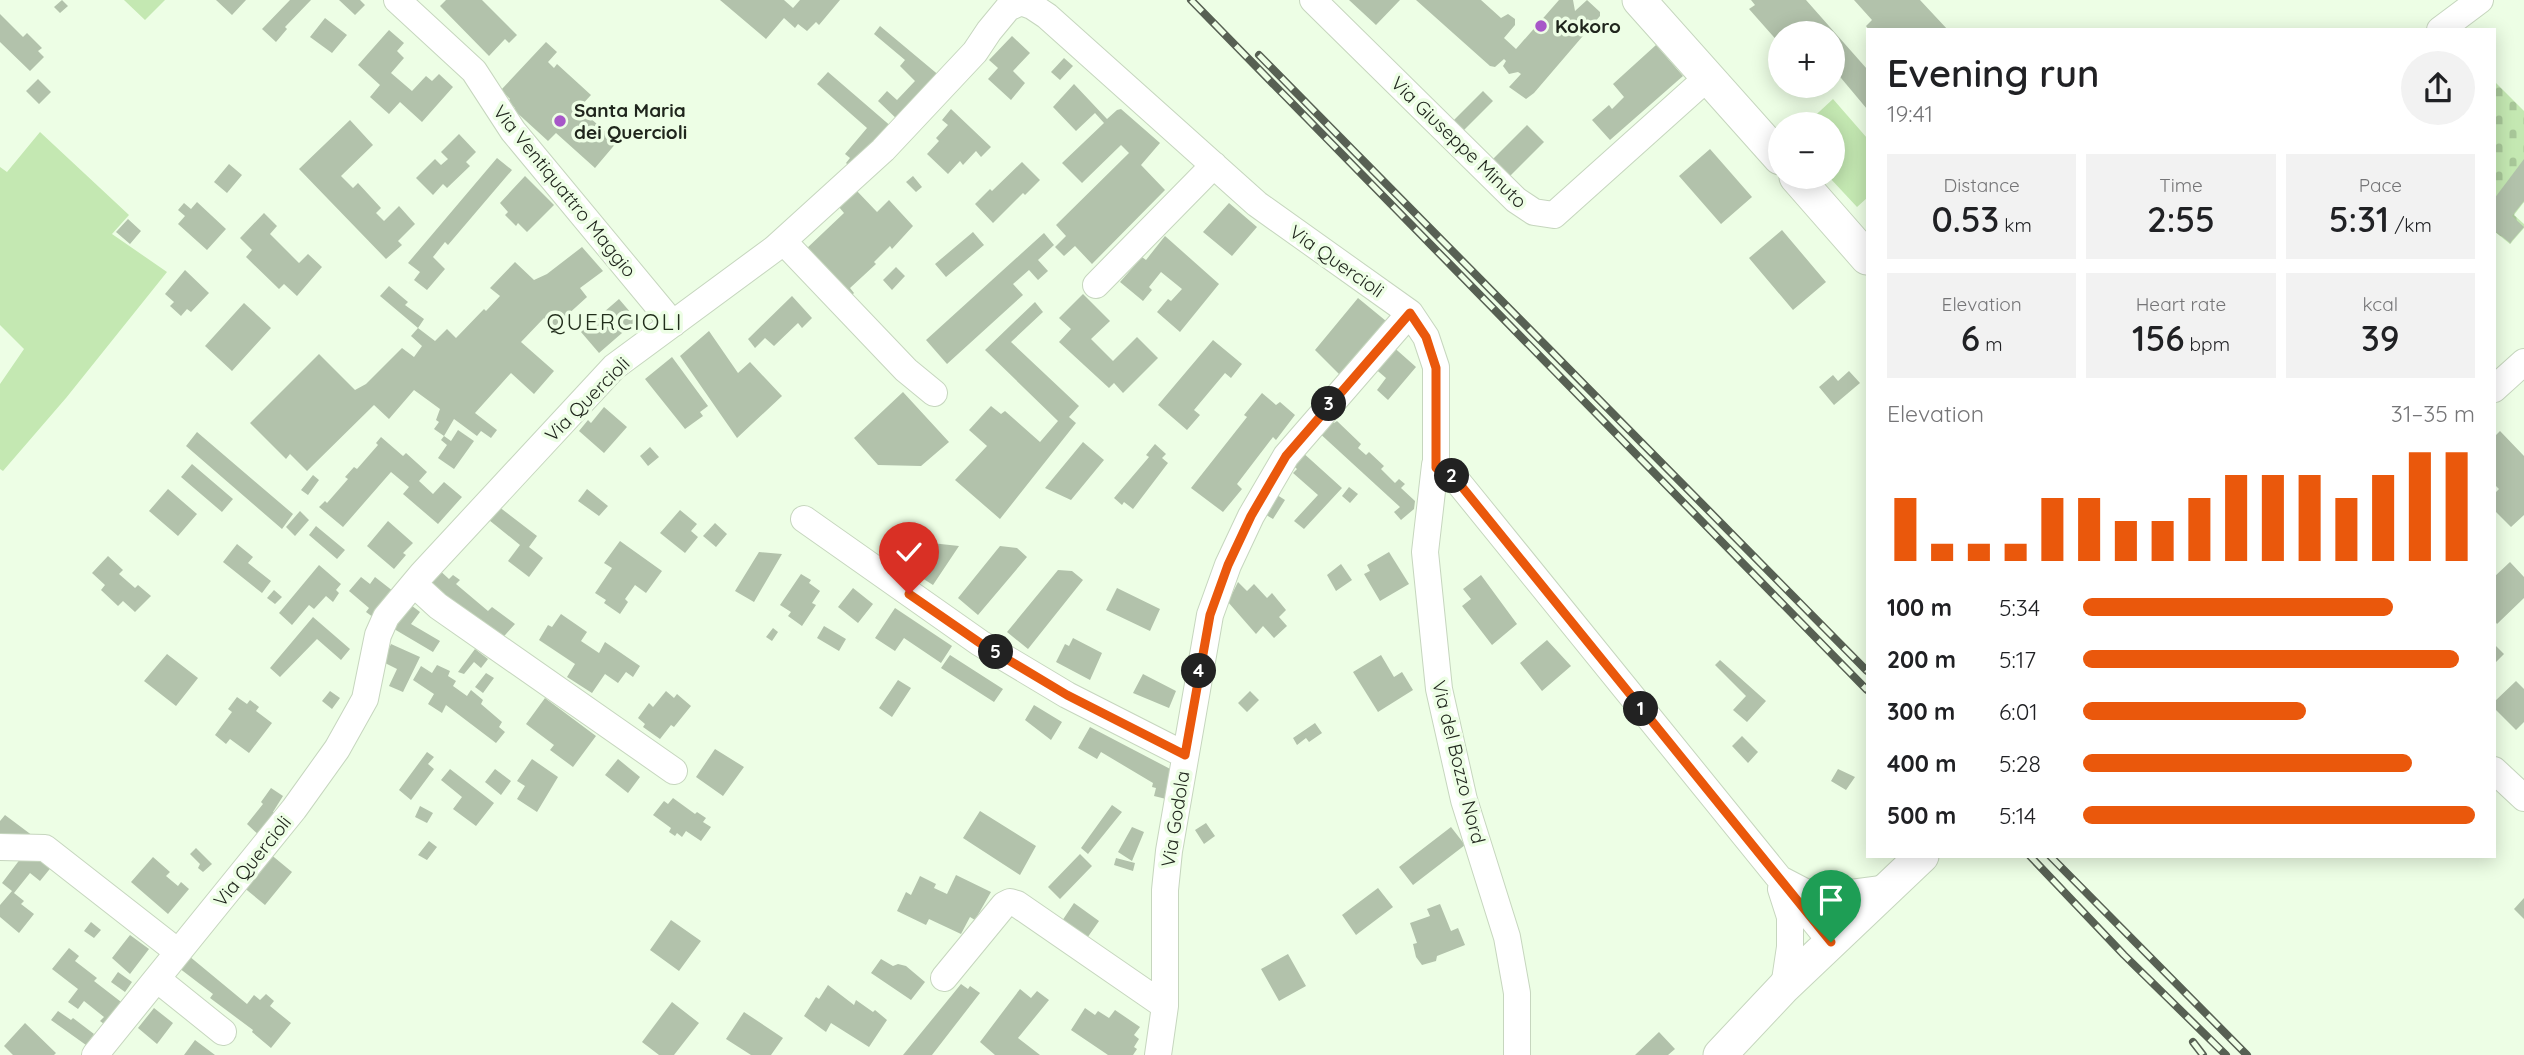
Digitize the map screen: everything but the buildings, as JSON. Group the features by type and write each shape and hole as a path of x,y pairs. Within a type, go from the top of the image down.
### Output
{"main road":[{"path":"1639,0 1768,144"},
{"path":"1807,189 1866,257"},
{"path":"1720,1055 1784,987 1920,858"}],"street":[{"name":"Via Ventiquattro Maggio","path":"397,0 474,71 513,131 673,324"},
{"name":"Via Giuseppe Minuto","path":"1313,0 1516,201 1534,212 1554,215 1708,77"},
{"path":"2443,28 2480,0"},
{"name":"Via Quercioli","path":"95,1055 294,809 337,749 365,699 378,635 386,617 414,584 614,367 783,241 883,150 975,52 1008,8 1021,2 1047,16 1257,204 1410,313 1426,337 1436,368 1435,465"},
{"path":"1096,285 1214,165"},
{"path":"783,241 906,370 934,393"},
{"name":"Via Godola","path":"1157,1055 1165,1006 1164,890 1210,615 1228,565 1251,516 1286,456 1410,313"},
{"path":"2496,386 2524,362"},
{"path":"1435,465 1454,477 1831,942"},
{"name":"Via del Bozzo Nord","path":"1435,465 1425,552 1439,690 1464,800 1507,937 1517,993 1517,1055"},
{"path":"804,519 980,643 1067,695 1185,755"},
{"path":"414,584 438,606 522,662 674,771"},
{"path":"2496,773 2524,798"},
{"path":"2,850 45,848 178,952"},
{"path":"1777,877 1805,892 1815,893 1836,895 1889,888"},
{"path":"1777,877 1790,917 1790,947 1784,987"},
{"path":"944,978 1004,905 1010,902 1017,904 1165,1006"},
{"path":"157,979 223,1032"}],"green space":[{"path":"124,0 165,0 145,20"},
{"path":"2496,83 2524,111 2524,202 2514,215 2524,224 2524,228 2510,244 2496,233"},
{"path":"1833,99 1844,112 1819,112"},
{"path":"1845,113 1866,137 1866,199 1857,207 1840,189 1845,189"},
{"path":"40,132 129,215 112,234 167,272 66,398 3,471 0,469 0,384 24,349 0,325 0,167 7,172"}],"railway":[{"path":"1191,0 1866,689"},
{"path":"1259,55 1866,670"},
{"path":"2032,858 2124,955 2226,1055"},
{"path":"2052,858 2247,1055"},
{"path":"2193,1042 2203,1055"}],"place":[{"name":"Kokoro","path":"1541,26"},
{"name":"Santa Maria dei Quercioli","path":"560,121"}],"district":[{"name":"QUERCIOLI","path":"615,322"}],"route":[{"path":"909,594 980,643 1067,695 1185,755 1210,615 1228,565 1251,516 1286,456 1410,313 1426,337 1436,368 1436,468 1454,477 1831,942"}]}
